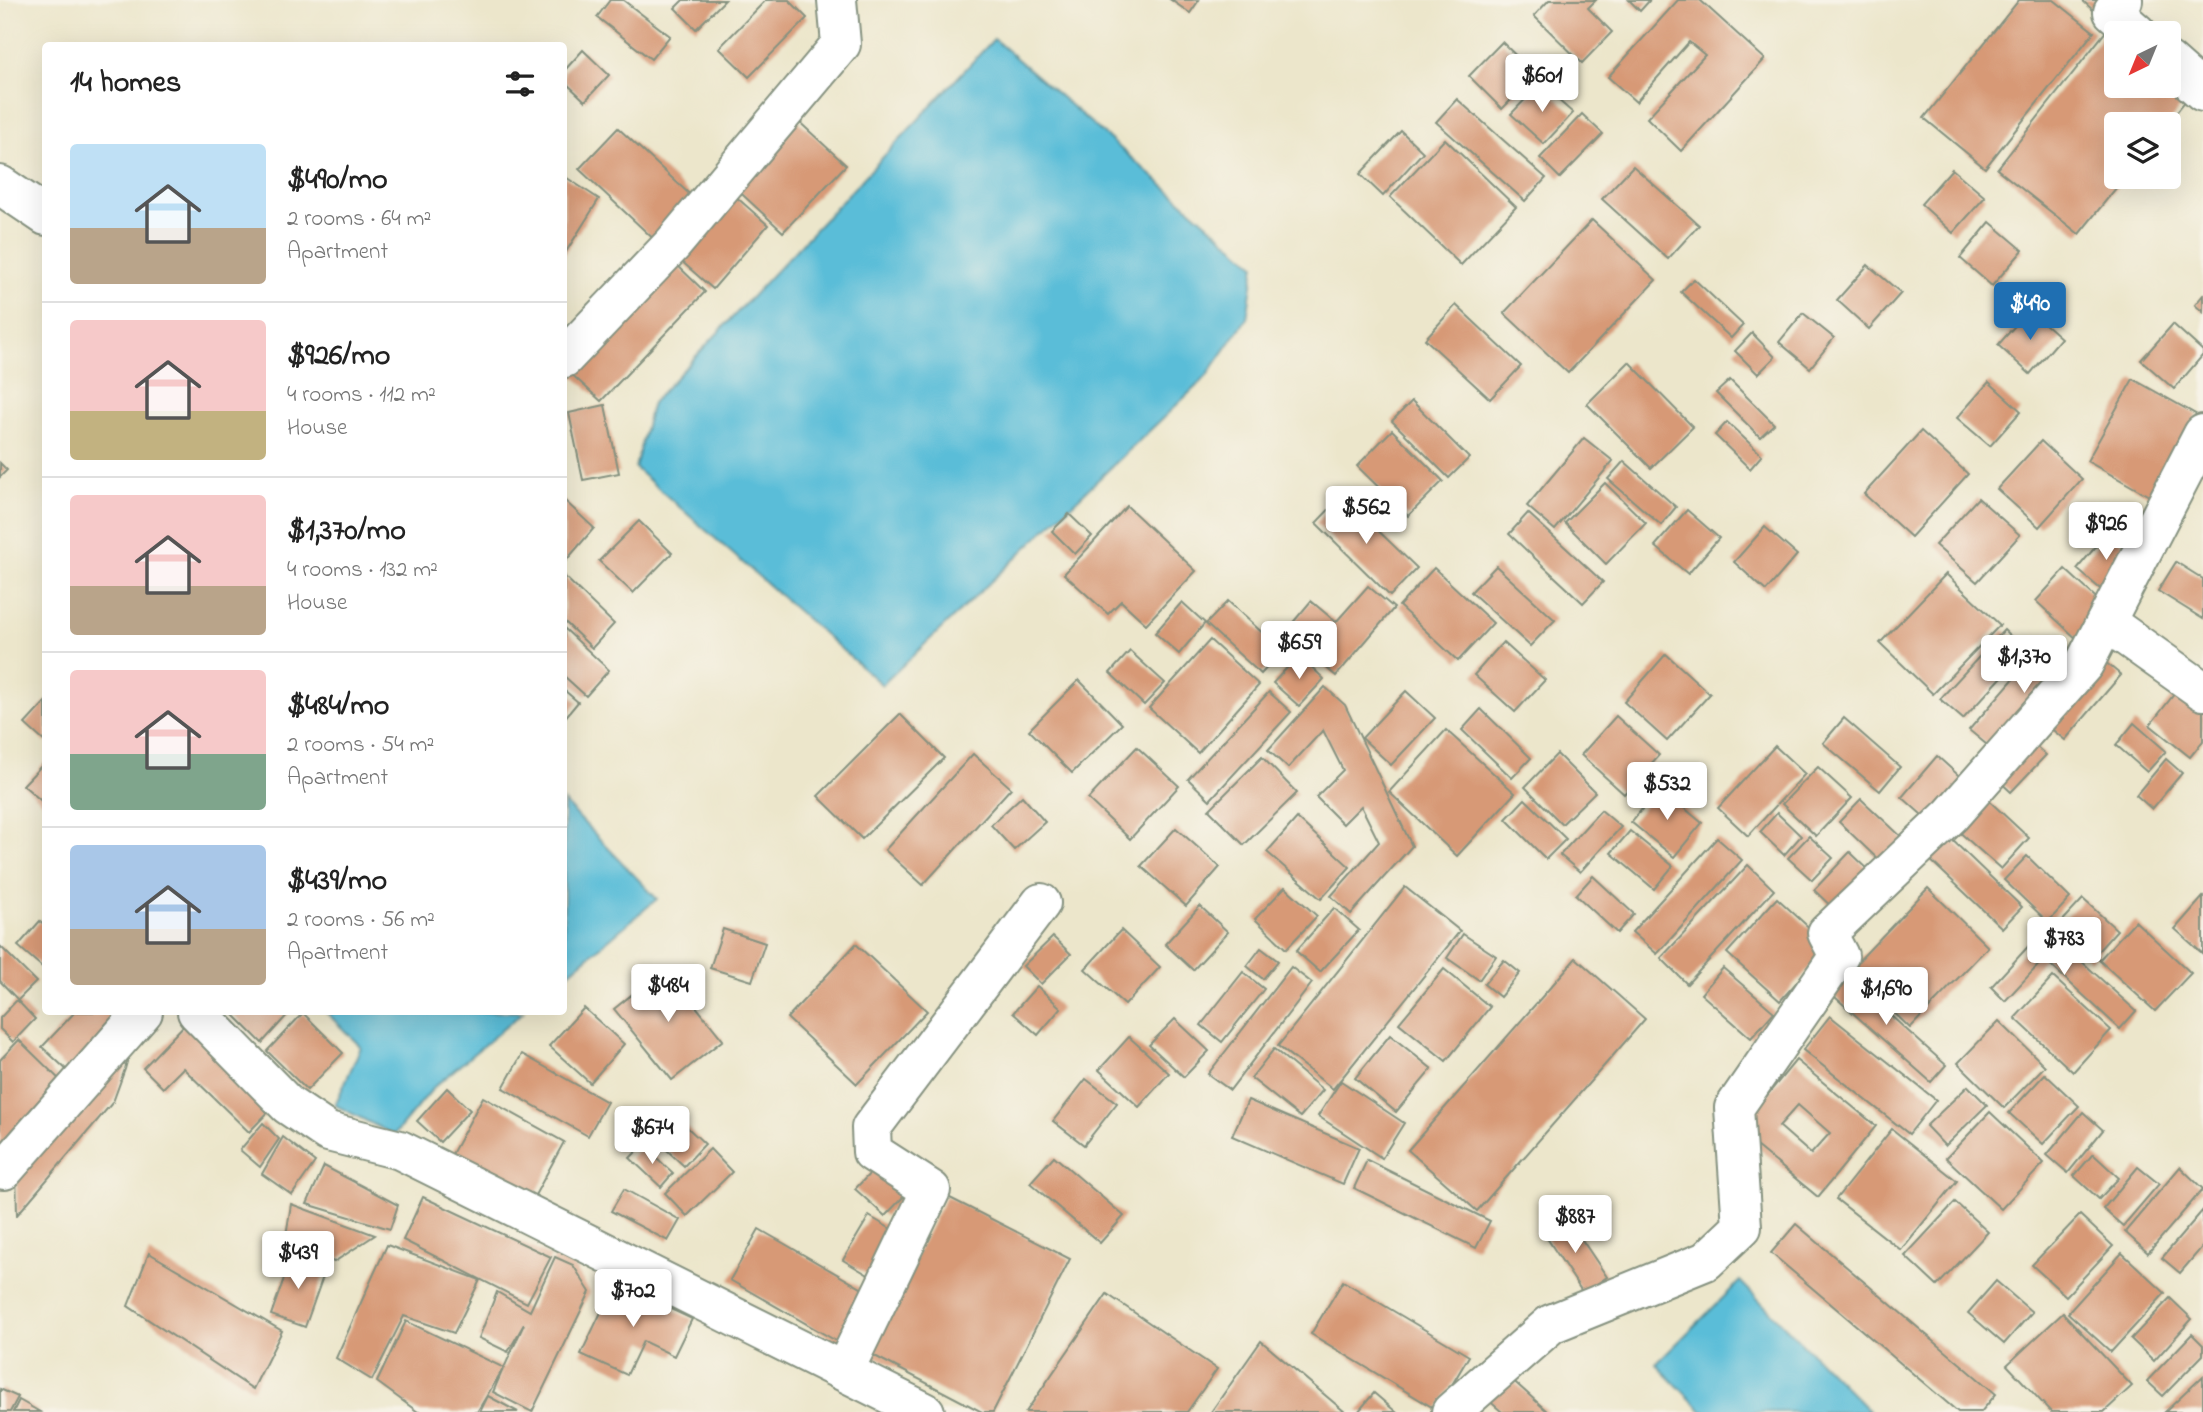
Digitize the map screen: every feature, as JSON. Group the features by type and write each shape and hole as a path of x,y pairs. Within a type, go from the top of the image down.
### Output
{"street":[{"path":"567,355 673,244 841,44 837,0"},
{"path":"2123,0 2113,12 2123,21"},
{"path":"2181,73 2203,92"},
{"path":"0,185 42,213"},
{"path":"1451,1412 1551,1324 1706,1261 1742,1227 1734,1108 1839,956 1827,933 1951,815 2084,664 2203,434"},
{"path":"2106,622 2203,691"},
{"path":"844,1371 931,1190 872,1152 871,1128 1041,903"},
{"path":"1,1170 140,1015"},
{"path":"200,1015 288,1105 328,1132 400,1150 925,1412"}],"water":[{"path":"994,39 1255,265 1247,318 1206,377 882,685 635,468 652,403"},
{"path":"567,805 657,899 567,974"},
{"path":"329,1015 519,1015 434,1087 394,1135 335,1105 361,1047"},
{"path":"1740,1281 1870,1412 1703,1412 1656,1364"}],"building":[{"path":"610,0 623,0 670,36 651,59 597,17"},
{"path":"683,0 725,0 696,29 675,8"},
{"path":"766,0 789,0 807,18 749,77 719,48"},
{"path":"1171,0 1199,0 1190,13"},
{"path":"1549,0 1596,0 1588,8 1612,32 1582,63 1534,16"},
{"path":"1629,0 1650,0 1640,11"},
{"path":"1678,0 1700,0 1765,59 1681,151 1647,118 1705,55 1689,42 1636,102 1608,77"},
{"path":"2019,0 2054,0 2094,32 1985,168 1924,118"},
{"path":"2082,0 2104,0 2094,11"},
{"path":"2104,34 2104,98 2181,98 2181,91 2190,95 2177,112 2104,112 2104,189 2115,189 2079,234 1997,169"},
{"path":"1502,42 1536,75 1502,109 1469,76"},
{"path":"583,50 609,75 585,101 567,84 567,68"},
{"path":"1540,84 1573,113 1544,144 1511,114"},
{"path":"1457,99 1546,178 1525,201 1436,122"},
{"path":"1582,114 1603,134 1560,178 1540,158"},
{"path":"794,117 846,165 783,232 731,184"},
{"path":"618,128 698,202 659,244 579,169"},
{"path":"1401,131 1423,152 1383,196 1360,174"},
{"path":"1445,139 1516,207 1461,265 1390,197"},
{"path":"1633,166 1699,225 1668,259 1602,199"},
{"path":"1952,169 1985,197 1953,233 1921,204"},
{"path":"567,178 599,199 567,250"},
{"path":"726,188 768,225 713,289 671,252"},
{"path":"1592,220 1656,280 1568,373 1504,313"},
{"path":"1990,222 2023,250 1992,286 1960,258"},
{"path":"673,261 705,292 601,401 568,371"},
{"path":"1868,265 1901,293 1869,329 1837,300"},
{"path":"1694,279 1743,325 1731,338 1681,292"},
{"path":"2203,295 2203,312 2195,305"},
{"path":"1456,305 1521,366 1490,399 1425,339"},
{"path":"2029,310 2061,338 2030,374 1998,345"},
{"path":"1803,313 1834,338 1810,368 1779,342"},
{"path":"2173,324 2203,351 2203,355 2174,389 2141,360"},
{"path":"1752,333 1775,357 1758,374 1735,351"},
{"path":"1629,362 1693,427 1651,468 1587,404"},
{"path":"2133,379 2197,415 2151,497 2087,461"},
{"path":"1730,380 1774,424 1760,437 1716,393"},
{"path":"1989,382 2021,411 1990,446 1957,418"},
{"path":"1412,401 1469,458 1449,478 1392,421"},
{"path":"605,405 619,473 583,480 569,413"},
{"path":"1727,422 1762,455 1750,469 1715,435"},
{"path":"1392,430 1443,481 1408,516 1357,466"},
{"path":"1921,431 1968,474 1911,537 1864,494"},
{"path":"1584,438 1613,461 1555,530 1527,506"},
{"path":"2041,441 2082,479 2039,527 1997,489"},
{"path":"1624,461 1676,507 1661,525 1608,479"},
{"path":"0,463 7,470 0,477"},
{"path":"1605,483 1646,523 1606,564 1565,523"},
{"path":"1342,496 1417,568 1390,596 1316,523"},
{"path":"1978,498 2020,535 1977,582 1935,545"},
{"path":"567,503 594,528 567,560"},
{"path":"1127,506 1196,571 1146,624 1121,601 1108,614 1064,574"},
{"path":"1687,510 1719,538 1688,574 1655,546"},
{"path":"1528,513 1603,582 1583,603 1509,534"},
{"path":"1069,514 1092,536 1075,554 1052,531"},
{"path":"639,521 672,553 633,593 599,561"},
{"path":"1765,527 1797,555 1766,591 1734,562"},
{"path":"2108,532 2136,555 2105,593 2077,569"},
{"path":"2176,562 2203,579 2203,619 2158,591"},
{"path":"1496,566 1555,620 1530,646 1471,592"},
{"path":"1434,568 1493,623 1458,661 1399,606"},
{"path":"2065,569 2107,608 2078,640 2036,601"},
{"path":"1946,574 2000,625 1933,694 1880,643"},
{"path":"567,579 614,624 592,648 567,624"},
{"path":"1368,586 1394,608 1336,676 1285,632 1311,601 1336,622"},
{"path":"1228,601 1282,651 1261,674 1206,624"},
{"path":"1182,602 1205,623 1179,654 1155,633"},
{"path":"2004,630 2026,651 1963,719 1940,699"},
{"path":"567,631 609,670 586,696 567,679"},
{"path":"2051,636 2080,660 1998,754 1969,730"},
{"path":"1210,640 1259,685 1198,753 1149,708"},
{"path":"1503,642 1545,680 1515,712 1474,675"},
{"path":"1130,651 1165,683 1144,705 1110,673"},
{"path":"1666,654 1710,694 1667,741 1624,702"},
{"path":"1299,655 1324,679 1299,706 1273,683"},
{"path":"2099,657 2121,675 2065,740 2043,722"},
{"path":"1079,680 1122,724 1072,773 1029,730"},
{"path":"1325,687 1345,705 1412,846 1351,914 1331,896 1379,842 1361,806 1343,824 1316,797 1343,770 1323,730 1288,768 1268,750"},
{"path":"2179,688 2203,707 2203,741 2190,757 2150,725"},
{"path":"1406,691 1435,718 1391,765 1362,738"},
{"path":"1269,692 1291,712 1210,800 1188,779"},
{"path":"567,693 578,702 567,715"},
{"path":"42,705 42,739 25,724"},
{"path":"1481,709 1531,758 1512,778 1462,730"},
{"path":"900,714 944,758 862,839 818,796"},
{"path":"1616,716 1659,755 1624,794 1581,755"},
{"path":"1844,718 1900,767 1880,791 1823,743"},
{"path":"2134,723 2166,751 2147,772 2116,745"},
{"path":"1446,730 1515,793 1457,856 1389,792"},
{"path":"2030,741 2046,755 2011,792 1996,778"},
{"path":"1775,746 1805,774 1748,836 1718,808"},
{"path":"1137,747 1179,786 1130,839 1088,799"},
{"path":"973,754 1011,788 923,885 885,850"},
{"path":"1557,754 1595,792 1562,824 1525,787"},
{"path":"1937,756 1967,783 1932,824 1902,797"},
{"path":"1262,757 1297,793 1244,845 1209,810"},
{"path":"2166,759 2182,773 2152,809 2136,795"},
{"path":"42,765 42,802 23,785"},
{"path":"1818,767 1852,798 1816,836 1782,804"},
{"path":"1660,788 1702,823 1674,857 1631,822"},
{"path":"1022,796 1045,822 1014,850 991,825"},
{"path":"1985,797 2029,838 2001,869 1956,829"},
{"path":"1525,799 1566,839 1546,859 1506,819"},
{"path":"1861,799 1906,841 1884,865 1839,822"},
{"path":"1601,810 1621,827 1580,872 1560,855"},
{"path":"1777,813 1801,836 1784,855 1760,832"},
{"path":"1297,818 1350,867 1321,899 1267,852"},
{"path":"1176,828 1220,867 1186,906 1141,866"},
{"path":"1630,831 1673,866 1654,889 1611,853"},
{"path":"1947,835 2022,907 2002,928 1926,856"},
{"path":"1809,836 1833,858 1812,880 1788,858"},
{"path":"1717,838 1742,860 1657,954 1632,932"},
{"path":"1850,852 1873,874 1838,913 1814,890"},
{"path":"2027,856 2070,898 2048,922 2004,880"},
{"path":"1748,865 1774,890 1687,984 1661,958"},
{"path":"1593,876 1634,914 1617,933 1576,895"},
{"path":"1285,887 1317,916 1286,949 1255,919"},
{"path":"1405,887 1460,931 1333,1089 1278,1046"},
{"path":"1928,888 1988,947 1910,1028 1850,970"},
{"path":"2203,897 2203,954 2175,929"},
{"path":"1777,898 1829,946 1780,1001 1727,953"},
{"path":"2083,899 2117,930 2090,960 2056,928"},
{"path":"1200,906 1228,932 1193,970 1165,944"},
{"path":"1334,908 1359,930 1320,972 1296,951"},
{"path":"40,921 42,923 42,967 18,946"},
{"path":"2135,921 2191,973 2155,1011 2099,960"},
{"path":"2045,928 2136,1011 2120,1029 2044,959 2005,1001 1991,987"},
{"path":"723,929 765,943 752,981 710,968"},
{"path":"1121,930 1160,967 1125,1005 1085,969"},
{"path":"1463,934 1496,956 1479,980 1447,958"},
{"path":"1053,937 1071,954 1041,984 1023,966"},
{"path":"856,944 927,1011 857,1084 787,1018"},
{"path":"0,946 36,982 18,1000 0,981"},
{"path":"1261,948 1278,961 1263,979 1247,966"},
{"path":"1576,958 1645,1019 1477,1211 1408,1150"},
{"path":"1504,960 1520,973 1500,997 1484,984"},
{"path":"1291,967 1312,983 1230,1090 1208,1074"},
{"path":"665,968 723,1040 672,1080 614,1009"},
{"path":"1723,968 1774,1012 1751,1038 1701,994"},
{"path":"1444,969 1490,1007 1446,1061 1399,1023"},
{"path":"1243,972 1264,989 1222,1042 1201,1025"},
{"path":"1843,973 1946,1065 1931,1082 1827,990"},
{"path":"2053,977 2111,1030 2073,1072 2015,1018"},
{"path":"1037,986 1061,1008 1038,1035 1013,1013"},
{"path":"17,1000 35,1019 13,1042 0,1029 0,1018"},
{"path":"584,1008 624,1044 590,1083 549,1046"},
{"path":"72,1015 122,1015 68,1071 42,1047"},
{"path":"234,1015 287,1015 262,1043"},
{"path":"301,1015 305,1015 343,1053 307,1090 267,1051"},
{"path":"1830,1016 1936,1100 1909,1134 1803,1050"},
{"path":"1175,1019 1209,1051 1184,1077 1149,1045"},
{"path":"189,1020 276,1104 249,1132 183,1068 163,1088 143,1068"},
{"path":"1999,1021 2045,1066 2004,1108 1958,1063"},
{"path":"136,1030 113,1102 17,1215 16,1166"},
{"path":"1390,1035 1432,1069 1396,1112 1355,1078"},
{"path":"1129,1037 1169,1073 1139,1107 1099,1070"},
{"path":"19,1040 66,1086 0,1150 0,1060"},
{"path":"1274,1049 1323,1090 1300,1117 1251,1078"},
{"path":"522,1054 607,1102 588,1136 503,1088"},
{"path":"1796,1060 1876,1126 1818,1197 1738,1131","holes":["1798,1105 1830,1133 1811,1154 1779,1126"]},
{"path":"2045,1074 2079,1106 2043,1144 2009,1113"},
{"path":"1086,1079 1117,1103 1084,1145 1053,1121"},
{"path":"1341,1081 1404,1123 1382,1158 1318,1116"},
{"path":"1968,1086 1987,1105 1945,1146 1926,1126"},
{"path":"447,1088 470,1110 440,1142 417,1121"},
{"path":"483,1097 564,1142 533,1199 452,1154"},
{"path":"1248,1100 1359,1148 1343,1184 1232,1136"},
{"path":"1990,1112 2044,1163 2001,1209 1946,1158"},
{"path":"2083,1112 2103,1130 2068,1173 2047,1155"},
{"path":"674,1115 705,1144 684,1166 653,1137"},
{"path":"263,1123 279,1139 260,1167 240,1150"},
{"path":"1892,1129 1957,1181 1901,1250 1836,1199"},
{"path":"283,1137 315,1162 292,1195 262,1174"},
{"path":"643,1145 673,1173 661,1187 630,1158"},
{"path":"710,1149 732,1172 687,1216 665,1193"},
{"path":"2093,1154 2119,1178 2099,1199 2074,1176"},
{"path":"1054,1156 1124,1216 1100,1243 1030,1183"},
{"path":"1367,1160 1490,1221 1476,1248 1354,1188"},
{"path":"324,1166 398,1205 390,1229 307,1204"},
{"path":"877,1166 907,1193 885,1216 855,1189"},
{"path":"2138,1167 2159,1184 2123,1226 2103,1209"},
{"path":"2180,1167 2203,1189 2148,1253 2125,1232"},
{"path":"624,1189 680,1220 668,1241 611,1211"},
{"path":"946,1196 1070,1259 993,1412 982,1412 867,1352"},
{"path":"423,1197 551,1257 527,1303 403,1240"},
{"path":"1955,1202 1988,1232 1937,1286 1905,1256"},
{"path":"291,1204 375,1235 334,1262 285,1242"},
{"path":"2203,1210 2203,1246 2180,1273 2162,1258"},
{"path":"2080,1215 2113,1246 2066,1296 2032,1265"},
{"path":"869,1216 901,1235 875,1279 843,1260"},
{"path":"1566,1216 1607,1277 1583,1293 1543,1232"},
{"path":"1796,1224 1996,1394 1981,1412 1958,1412 1771,1253"},
{"path":"759,1229 866,1291 838,1342 730,1280"},
{"path":"387,1245 480,1280 454,1333 404,1316 372,1380 336,1358"},
{"path":"149,1253 282,1331 253,1389 128,1306"},
{"path":"2122,1253 2165,1293 2111,1352 2068,1313"},
{"path":"292,1256 326,1268 305,1327 271,1315"},
{"path":"555,1257 573,1265 590,1292 532,1412 493,1392 503,1369 477,1412 418,1412 377,1382 406,1321 504,1368 524,1324 508,1352 479,1338 497,1292 530,1311"},
{"path":"1343,1281 1469,1356 1437,1410 1311,1334"},
{"path":"1996,1281 2032,1312 2004,1344 1968,1313"},
{"path":"615,1283 692,1319 674,1356 643,1341 627,1375 581,1354"},
{"path":"1107,1294 1217,1369 1187,1412 1026,1412"},
{"path":"2170,1298 2192,1319 2154,1361 2131,1339"},
{"path":"2063,1313 2132,1386 2104,1412 2051,1412 2007,1365"},
{"path":"2192,1334 2203,1345 2203,1355 2163,1396 2147,1381"},
{"path":"1261,1341 1345,1412 1211,1412"},
{"path":"1507,1375 1548,1412 1502,1412 1486,1398"},
{"path":"2203,1376 2203,1412 2165,1412"},
{"path":"0,1389 18,1397 10,1412 0,1412"},
{"path":"1374,1393 1396,1412 1358,1412"},
{"path":"488,1396 518,1412 480,1412"},
{"path":"19,1400 40,1412 13,1412"}]}
